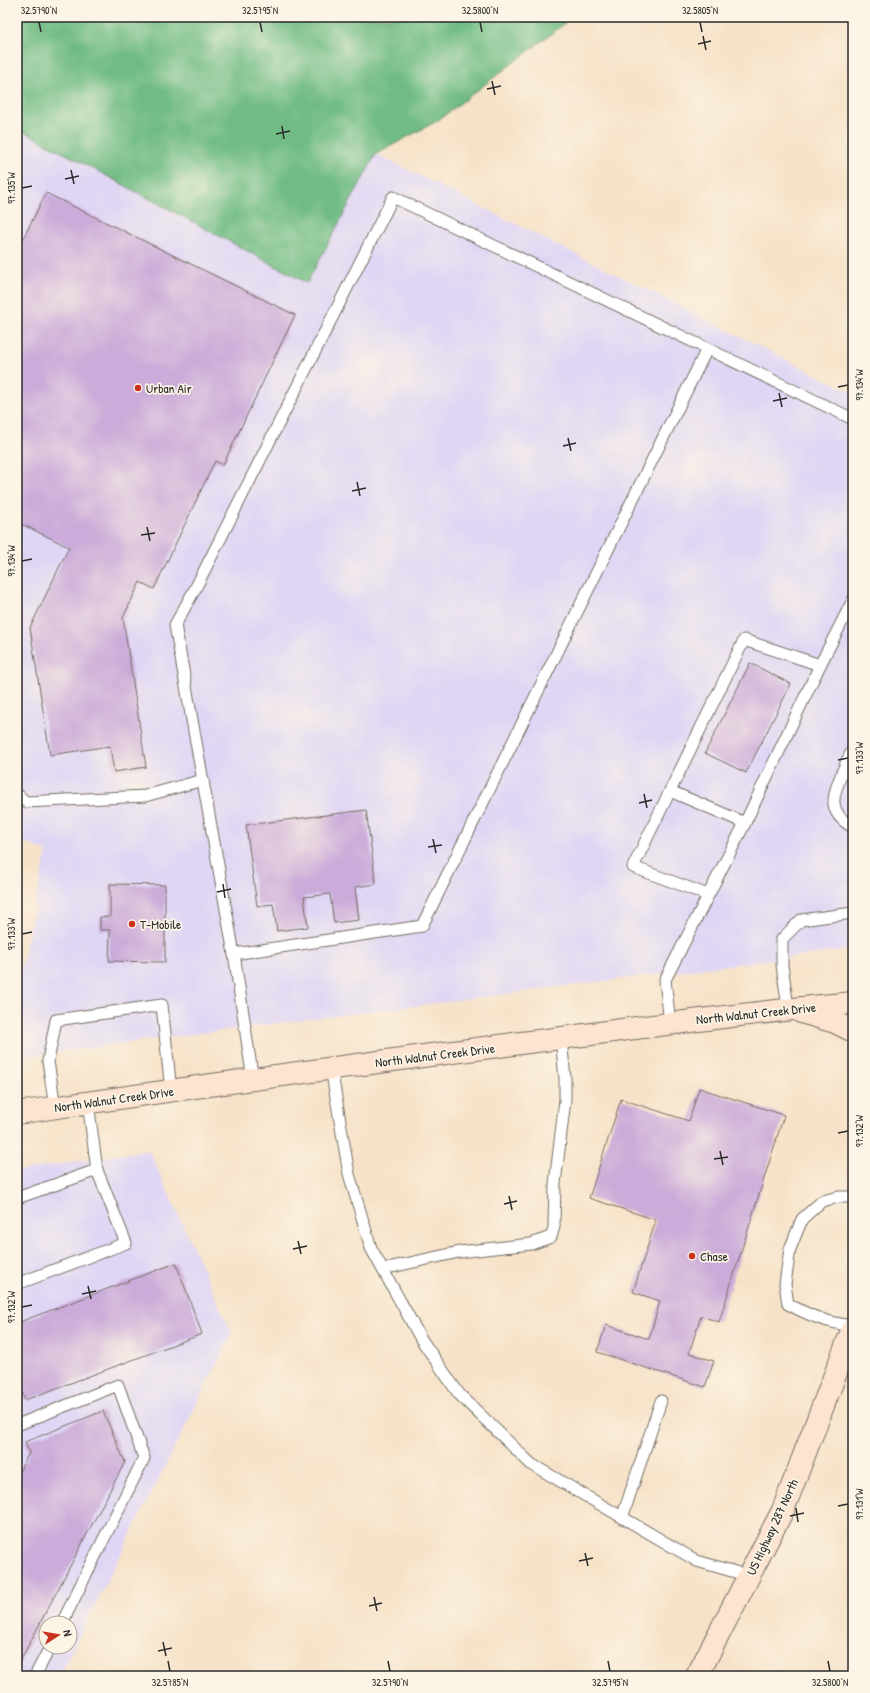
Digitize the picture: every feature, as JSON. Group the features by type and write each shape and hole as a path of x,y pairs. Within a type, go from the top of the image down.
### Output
{"main road":[{"name":"North Walnut Creek Drive","path":"17,1113 331,1068 670,1023 788,1008 853,1003"},
{"path":"788,1008 835,1022 853,1031"},
{"name":"US Highway 287 North","path":"697,1676 783,1510 853,1327"}],"lane":[{"path":"253,1080 234,954 175,625 195,589 393,197 853,419"},
{"path":"234,954 422,926 707,348"},
{"path":"670,1023 665,980 745,823 820,665 853,600"},
{"path":"708,895 633,867 744,640 820,665"},
{"path":"853,750 834,790 833,804 837,814 853,827"},
{"path":"17,794 26,802 145,796 203,780"},
{"path":"670,791 745,823"},
{"path":"788,1008 782,964 782,939 801,920 853,913"},
{"path":"56,1107 48,1061 56,1020 162,1005 171,1091"},
{"path":"383,1269 459,1252 531,1244 551,1237 554,1227 555,1183 565,1100 565,1079 561,1038"},
{"path":"331,1068 349,1174 371,1248 421,1339 459,1394 531,1464 697,1561 749,1576"},
{"path":"17,1284 126,1243 98,1170 88,1103"},
{"path":"17,1198 98,1170"},
{"path":"853,1197 839,1197 822,1201 802,1219 790,1249 785,1284 788,1304 832,1324 853,1327"},
{"path":"17,1425 118,1385 144,1458 66,1615"},
{"path":"622,1518 660,1401"},
{"path":"35,1676 46,1655"}],"shaded area":[{"path":"17,128 307,283 376,154 853,393 853,949 17,1057 17,986 47,851 17,840"},
{"path":"149,1150 232,1334 78,1638 78,1615 38,1615 38,1655 70,1655 59,1676 17,1676 17,1171"}],"green space":[{"path":"17,17 569,17 564,24 437,121 376,154 307,283 17,128"}],"building":[{"name":"Urban Air","path":"46,193 295,315 223,465 215,461 154,589 140,582 123,618 146,767 114,772 110,746 50,755 30,628 69,547 17,522 17,236 23,239"},
{"path":"750,663 791,684 746,773 705,753"},
{"path":"366,810 376,884 355,887 359,920 334,923 330,894 304,897 308,927 277,931 273,904 257,906 246,825"},
{"name":"T-Mobile","path":"110,884 165,885 165,962 109,961 110,930 100,930 100,917 110,917"},
{"name":"Chase","path":"699,1088 784,1115 719,1322 701,1316 689,1353 714,1361 705,1387 597,1352 606,1325 649,1339 660,1301 633,1292 656,1220 589,1198 621,1099 689,1121"},
{"path":"176,1263 202,1334 25,1400 17,1378 17,1323"},
{"path":"103,1411 125,1462 44,1615 38,1615 38,1627 17,1667 17,1475 29,1453 25,1442"}],"place":[{"name":"Urban Air","path":"138,388"},
{"name":"T-Mobile","path":"132,924"},
{"name":"Chase","path":"692,1256"}]}
